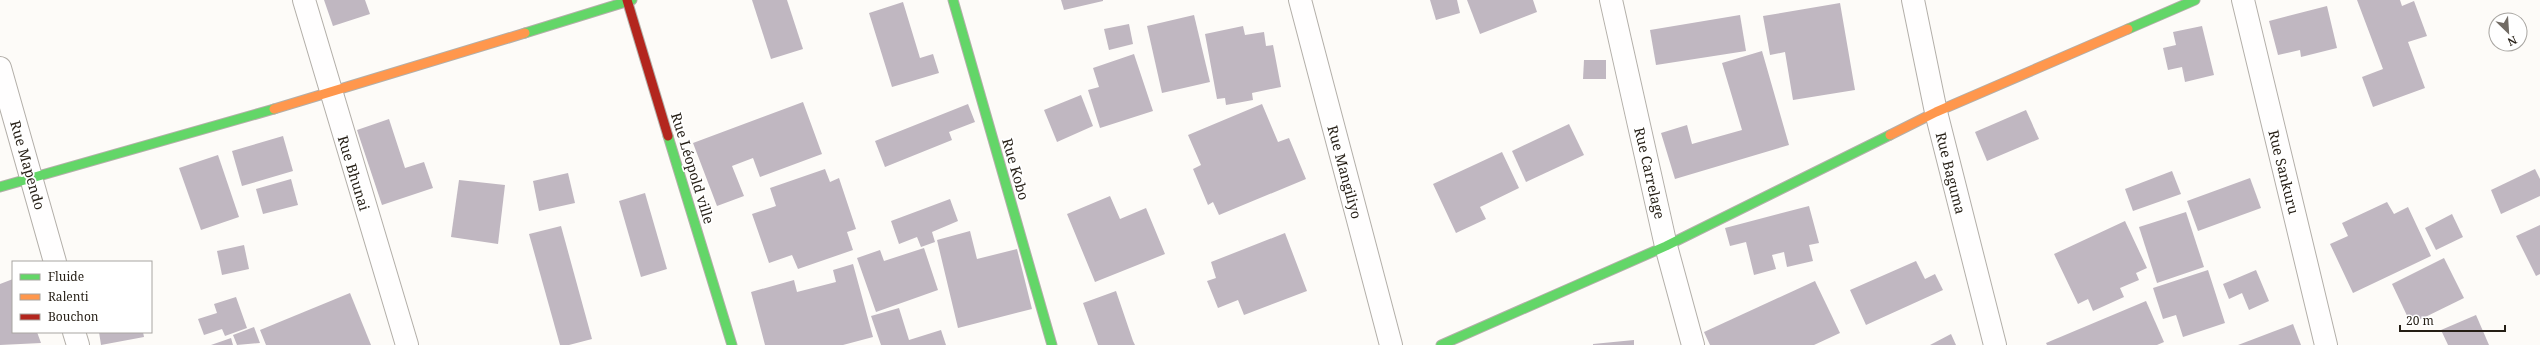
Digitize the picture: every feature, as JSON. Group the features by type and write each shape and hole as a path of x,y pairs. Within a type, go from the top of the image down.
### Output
{"street":[{"name":"Rue Bhunai","path":"304,0 330,94 407,345"},
{"path":"0,187 330,94 629,0"},
{"name":"Rue Léopold ville","path":"629,0 732,345"},
{"name":"Rue Kobo","path":"953,0 1052,345"},
{"name":"Rue Mangiliyo","path":"1300,0 1391,345"},
{"name":"Rue Carrelage","path":"1612,0 1666,246 1693,345"},
{"name":"Rue Baguma","path":"1913,0 1936,112 1995,345"},
{"path":"1441,345 1666,246 1936,112 2195,0"},
{"name":"Rue Sankuru","path":"2243,0 2326,345"},
{"name":"Rue Mapendo","path":"0,68 55,261"},
{"path":"74,333 78,345"}],"building":[{"path":"324,0 365,0 370,14 333,26"},
{"path":"752,0 787,0 803,49 771,59"},
{"path":"1061,0 1103,0 1103,1 1064,10"},
{"path":"1430,0 1457,0 1460,13 1436,20"},
{"path":"1467,0 1533,0 1537,12 1480,34"},
{"path":"2357,0 2400,0 2402,6 2414,1 2427,36 2408,42 2425,88 2373,107 2362,77 2383,69"},
{"path":"903,2 920,58 933,54 939,73 892,87 869,13"},
{"path":"1840,3 1855,90 1793,100 1785,52 1770,55 1763,16"},
{"path":"2327,6 2337,48 2301,57 2300,50 2278,55 2269,21"},
{"path":"1194,15 1210,82 1162,93 1147,26"},
{"path":"1740,15 1746,51 1656,65 1650,30"},
{"path":"1129,24 1133,44 1109,50 1104,29"},
{"path":"1243,26 1245,35 1264,32 1266,46 1273,45 1281,87 1252,93 1253,100 1226,105 1225,98 1217,99 1205,34"},
{"path":"2202,26 2214,75 2185,82 2182,67 2168,70 2163,48 2176,45 2173,32"},
{"path":"1762,51 1789,145 1675,179 1661,133 1687,125 1692,144 1742,130 1722,63"},
{"path":"1134,54 1153,111 1100,128 1088,90 1099,87 1093,68"},
{"path":"1584,60 1606,60 1606,79 1583,79"},
{"path":"1081,95 1093,126 1057,142 1044,110"},
{"path":"803,102 822,154 760,177 753,158 732,166 744,196 717,206 693,143"},
{"path":"968,104 975,122 949,132 952,140 885,167 875,141"},
{"path":"1262,104 1278,142 1289,138 1306,179 1219,215 1213,202 1208,205 1193,169 1201,165 1188,135"},
{"path":"2026,110 2039,139 1987,161 1975,132"},
{"path":"389,119 405,168 424,162 433,188 382,205 357,130"},
{"path":"1569,124 1584,155 1526,182 1512,151"},
{"path":"283,136 293,171 242,186 232,151"},
{"path":"1502,152 1519,188 1480,207 1486,219 1456,233 1433,184"},
{"path":"218,155 239,217 201,230 179,168"},
{"path":"825,169 830,182 839,178 856,229 847,232 853,250 798,269 792,255 769,263 752,214 776,206 770,188"},
{"path":"2535,169 2540,179 2540,196 2501,214 2491,190"},
{"path":"2172,171 2181,194 2133,211 2125,189"},
{"path":"568,173 575,203 539,211 533,181"},
{"path":"2250,178 2261,208 2198,231 2187,201"},
{"path":"291,179 298,205 263,214 256,189"},
{"path":"459,180 505,185 498,244 451,237"},
{"path":"645,193 667,269 641,277 619,201"},
{"path":"1110,196 1120,219 1146,208 1165,254 1095,282 1067,214"},
{"path":"950,199 958,221 932,232 935,242 921,247 917,237 899,244 891,221"},
{"path":"2387,202 2394,214 2408,207 2431,256 2353,293 2330,244 2348,236 2342,223"},
{"path":"1809,206 1819,243 1809,245 1813,261 1787,267 1784,252 1772,255 1776,269 1754,275 1746,242 1730,246 1725,228"},
{"path":"2186,212 2204,267 2157,283 2139,227"},
{"path":"2452,214 2463,237 2436,250 2425,228"},
{"path":"2125,221 2147,268 2136,273 2139,280 2120,288 2124,297 2093,311 2088,299 2078,304 2054,254"},
{"path":"2540,225 2540,274 2536,276 2516,236"},
{"path":"561,226 592,339 569,345 560,345 529,234"},
{"path":"970,231 977,259 1017,249 1032,309 958,328 937,240"},
{"path":"1285,233 1307,291 1244,315 1238,300 1218,308 1207,281 1216,278 1211,262"},
{"path":"244,245 249,269 222,275 217,251"},
{"path":"924,248 938,290 876,312 857,258 880,250 884,261"},
{"path":"2444,258 2464,298 2411,324 2392,284"},
{"path":"1916,261 1925,279 1935,274 1943,290 1866,325 1850,290"},
{"path":"853,264 873,337 843,345 765,345 751,292 794,280 797,292 836,282 833,270"},
{"path":"2208,270 2225,323 2183,337 2176,315 2163,319 2153,288"},
{"path":"2256,270 2269,301 2249,310 2242,293 2229,299 2223,284"},
{"path":"12,279 12,333 37,333 41,343 0,345 0,284"},
{"path":"1815,281 1840,333 1814,345 1710,345 1704,332"},
{"path":"1116,291 1135,345 1098,345 1083,303"},
{"path":"350,293 371,345 266,345 260,330"},
{"path":"236,297 247,328 225,336 222,329 204,335 198,319 217,313 214,304"},
{"path":"2146,301 2164,342 2157,345 2047,345 2046,343"},
{"path":"899,308 909,340 941,330 946,345 881,345 871,316"},
{"path":"2476,315 2489,345 2448,345 2441,330"},
{"path":"2293,324 2301,345 2238,345"},
{"path":"254,327 260,343 237,345 233,335"},
{"path":"99,333 143,333 144,337 101,345"},
{"path":"1951,334 1956,345 1930,345"},
{"path":"231,338 233,345 211,345"},
{"path":"1634,340 1634,345 1593,345 1593,344"}],"traffic: fast":[{"path":"525,33 632,0"},
{"path":"953,0 1052,345"},
{"path":"2128,29 2195,0"},
{"path":"0,187 274,109"},
{"path":"1441,345 1666,246 1890,135"},
{"path":"668,136 732,345"}],"traffic: slow":[{"path":"1890,135 1936,112 2128,29"},
{"path":"274,109 525,33"}],"traffic: jam":[{"path":"627,0 668,136"}]}
